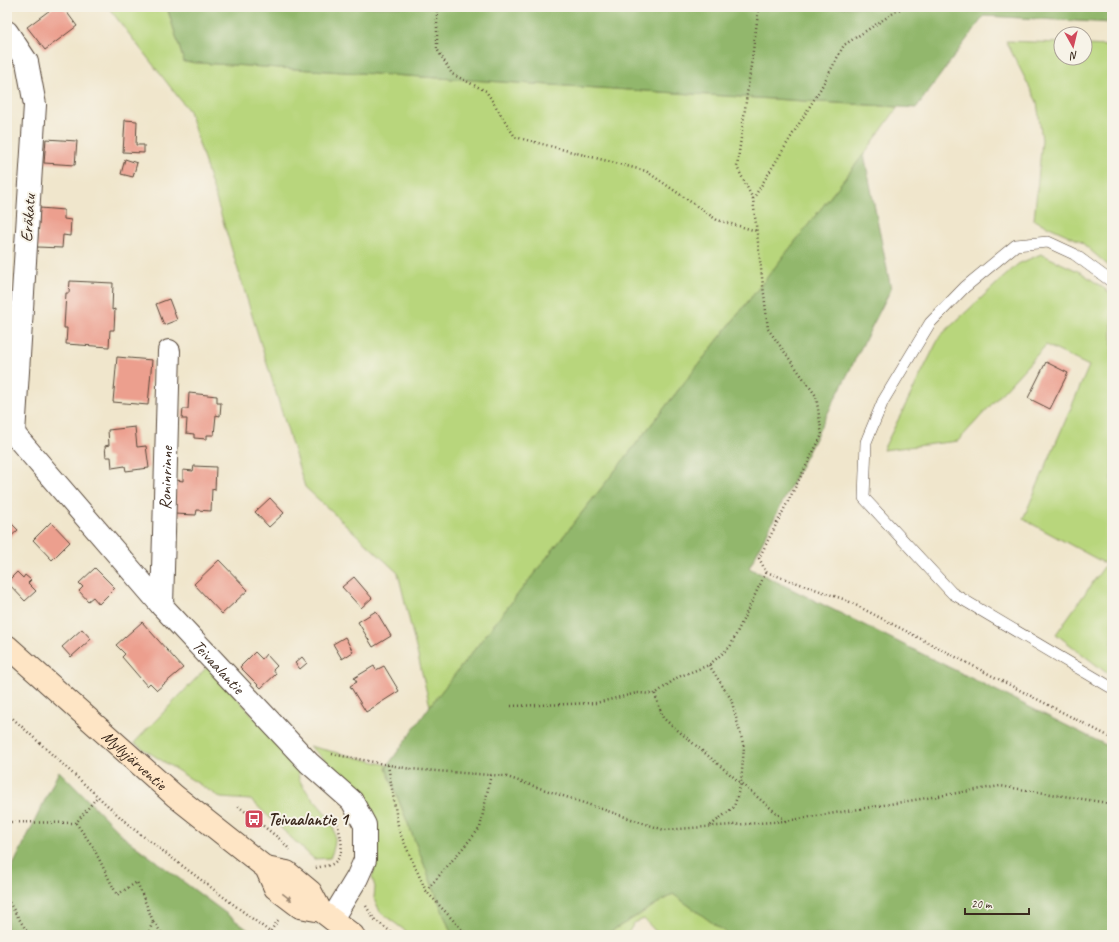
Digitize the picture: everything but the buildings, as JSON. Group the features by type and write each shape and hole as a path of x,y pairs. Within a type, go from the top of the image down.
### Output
{"main road":[{"name":"Myllyjärventie","path":"7,646 175,796 266,868 275,888 300,907 326,915 353,935"},
{"name":"Myllyjärventie","path":"266,868 287,872 311,892 326,915"}],"street":[{"name":"Eräkatu","path":"7,32 27,62 35,105 10,431"},
{"name":"Roninrinne","path":"162,606 169,351"},
{"name":"Teivaalantie","path":"10,431 162,606 309,763 352,801 365,825 365,860 357,878 326,915"}],"lane":[{"path":"1112,282 1074,254 1048,242 1016,245 965,287 930,323 883,400 866,442 864,498 952,592 1112,688"}],"path":[{"path":"437,7 437,49 452,74 486,91 515,137 646,171 716,220 757,232"},
{"path":"759,7 737,167 753,199 768,329 816,396 822,435 759,558 766,572 846,600 1112,738"},
{"path":"753,199 821,88 844,45 903,7"},
{"path":"511,706 596,703 637,693 655,694 678,677 709,665 730,647 766,572"},
{"path":"709,665 731,699 744,747 741,783 734,807 710,827"},
{"path":"655,694 663,718 786,821"},
{"path":"7,713 131,827 274,935"},
{"path":"309,763 330,753 410,769 504,776 664,830 786,821 1000,786 1108,803 1112,802"},
{"path":"388,765 399,831 426,891 467,935"},
{"path":"426,891 480,828 491,774"},
{"path":"76,823 98,796"},
{"path":"238,806 281,840 294,854"},
{"path":"303,885 315,868 333,864 340,856 342,844 336,817"},
{"path":"7,822 76,823"},
{"path":"76,823 94,847 117,895 137,882 153,921 163,935"},
{"path":"310,865 315,868"},
{"path":"7,899 29,935"},
{"path":"148,935 153,921"},
{"path":"264,935 270,932"}],"green space":[{"path":"108,7 167,7 184,62 898,107 864,154 430,706 398,573 305,487 189,111"},
{"path":"167,7 1112,7 1112,23 984,16 916,108 184,62"},
{"path":"1006,41 1053,43 1053,66 1093,66 1093,45 1112,46 1112,269 1080,241 1034,220 1042,140 1037,102"},
{"path":"864,154 891,289 749,568 1112,748 1112,935 729,935 673,894 605,935 452,935 386,768 430,706"},
{"path":"1041,254 1082,273 1112,294 1112,677 1056,634 1106,564 1023,519 1089,366 1046,345 958,441 883,450 940,336 1018,264"},
{"path":"208,666 299,766 299,779 332,824 335,834 334,845 330,858 314,859 251,800 221,798 134,743"},
{"path":"309,746 388,765 386,768 452,935 411,935 380,912 374,898 375,887 372,877 376,863 377,839 373,820 357,789"},
{"path":"59,771 126,839 255,935 7,935 7,878"},
{"path":"673,894 729,935 659,935 644,919 634,923 627,935 605,935"}],"place":[{"name":"Teivaalantie 1","path":"254,819"}]}
